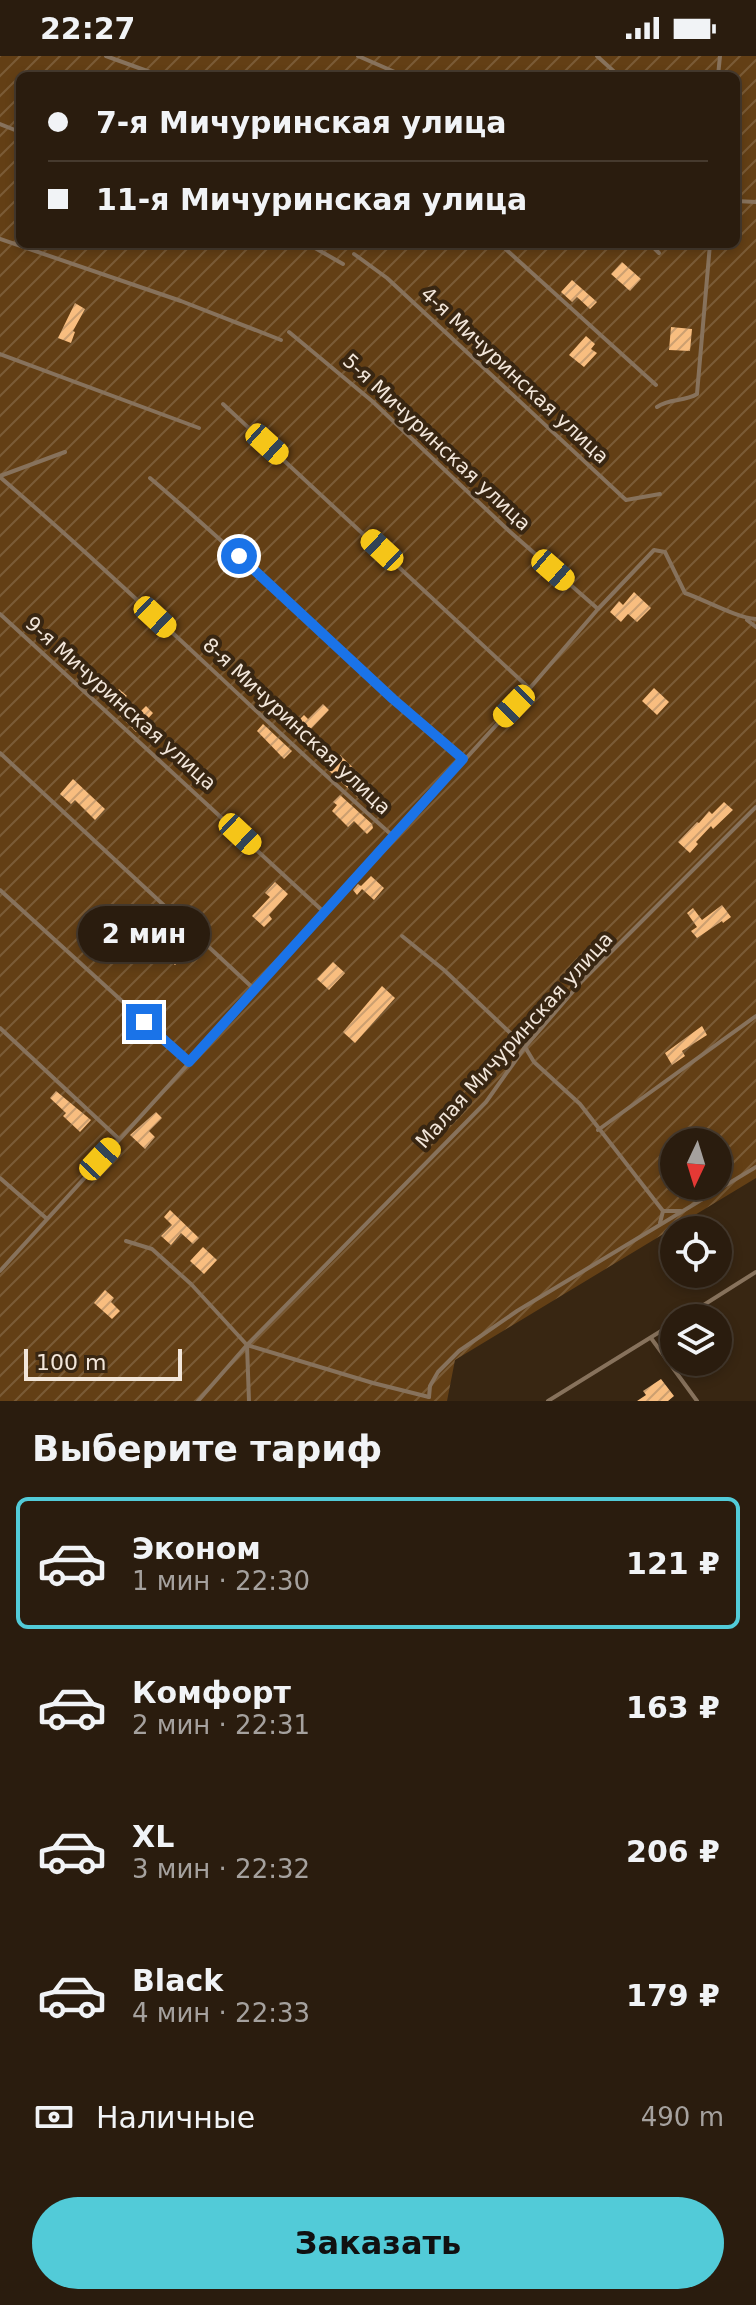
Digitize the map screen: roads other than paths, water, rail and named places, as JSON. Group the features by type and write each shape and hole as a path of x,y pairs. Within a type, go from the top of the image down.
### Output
{"lane":[{"path":"106,56 150,72"},
{"path":"358,56 395,72"},
{"path":"597,56 615,72"},
{"path":"26,248 181,301 281,340"},
{"path":"315,248 343,264"},
{"path":"504,248 656,385"},
{"path":"654,248 659,253"},
{"path":"657,407 666,401 689,399 697,394 710,248"},
{"name":"4-я Мичуринская улица","path":"354,254 387,278 626,500 660,494"},
{"name":"5-я Мичуринская улица","path":"289,332 372,401 508,530 598,609"},
{"path":"0,354 199,428"},
{"path":"223,404 530,688"},
{"path":"0,476 65,452"},
{"name":"8-я Мичуринская улица","path":"0,476 394,837"},
{"path":"150,478 463,759"},
{"path":"0,1271 654,550 665,552 685,593 745,618 756,627"},
{"name":"9-я Мичуринская улица","path":"0,614 326,913"},
{"path":"745,618 756,619"},
{"path":"0,753 254,989"},
{"name":"Малая Мичуринская улица","path":"198,1401 247,1345 486,1102 525,1047 582,981 756,807"},
{"path":"0,890 189,1062"},
{"path":"402,936 444,970 580,1104 663,1211"},
{"path":"598,1130 756,1016"},
{"path":"0,1028 119,1139"},
{"path":"126,1241 152,1249 191,1284 247,1345 431,1399 430,1386 438,1372 459,1351 517,1311 756,1167"},
{"path":"0,1178 46,1218"},
{"path":"663,1211 684,1211"},
{"path":"659,1225 663,1211"},
{"path":"705,1304 756,1272"},
{"path":"548,1401 660,1332"},
{"path":"651,1338 697,1401"},
{"path":"247,1345 249,1401"}]}
